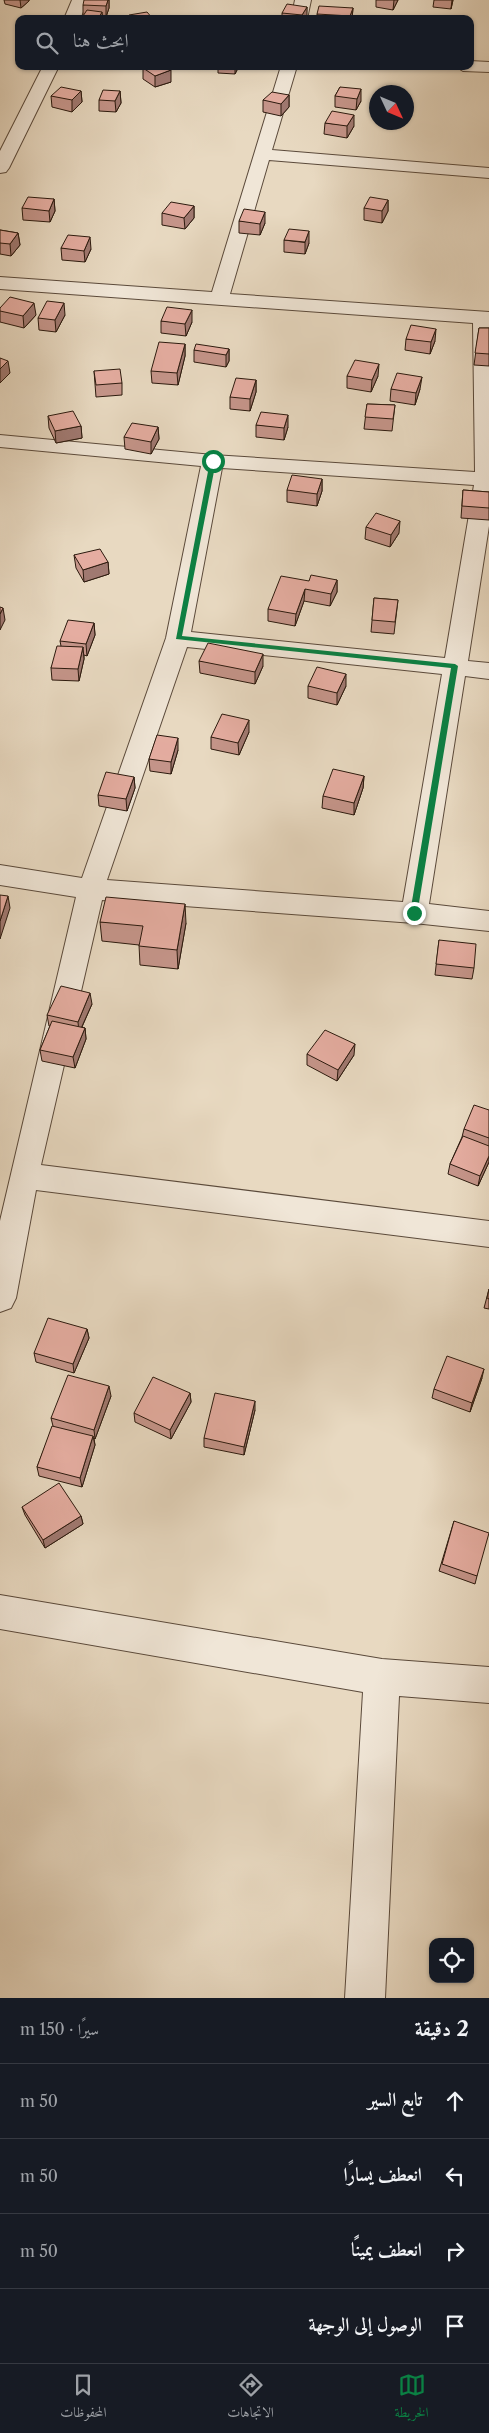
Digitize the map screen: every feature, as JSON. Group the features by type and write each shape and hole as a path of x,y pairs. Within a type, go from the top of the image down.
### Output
{"street":[{"path":"74,15 80,0"},
{"path":"300,15 303,0"},
{"path":"474,67 489,68"},
{"path":"0,168 49,70"},
{"path":"219,298 288,70"},
{"path":"0,131 19,131"},
{"path":"262,154 489,173"},
{"path":"0,283 486,318 488,479 414,913"},
{"path":"0,441 213,461 488,479"},
{"path":"0,1298 24,1176 91,889 178,638 213,461"},
{"path":"178,638 489,671"},
{"path":"0,875 91,889 414,913 489,921"},
{"path":"24,1176 489,1234"},
{"path":"0,1612 382,1677 489,1685"},
{"path":"365,1998 382,1677"}],"building":[{"path":"84,0 108,0 106,6 83,5"},
{"path":"287,4 307,7 302,15 282,13"},
{"path":"319,6 353,8 350,15 317,14"},
{"path":"87,10 102,12 100,15 84,15"},
{"path":"147,12 150,15 129,15"},
{"path":"146,70 171,70 155,76"},
{"path":"61,87 81,91 72,100 51,96"},
{"path":"340,87 361,89 357,99 335,96"},
{"path":"103,90 120,91 115,101 99,100"},
{"path":"272,92 289,95 281,104 263,100"},
{"path":"332,111 354,115 347,126 325,123"},
{"path":"28,197 54,199 49,211 22,208"},
{"path":"370,197 388,200 382,211 364,208"},
{"path":"171,202 194,206 184,218 162,213"},
{"path":"244,209 265,212 260,224 239,221"},
{"path":"289,229 309,231 305,242 284,240"},
{"path":"0,230 18,233 10,244 0,243"},
{"path":"68,235 90,237 84,251 61,248"},
{"path":"10,297 34,303 23,316 0,311 0,308"},
{"path":"47,301 64,303 55,320 38,318"},
{"path":"167,307 192,310 185,324 161,321"},
{"path":"411,325 436,329 431,342 406,339"},
{"path":"479,328 489,328 489,354 475,353"},
{"path":"159,342 185,344 177,373 151,371"},
{"path":"196,344 229,349 226,355 194,350"},
{"path":"0,358 8,361 0,369"},
{"path":"355,360 379,364 372,380 347,376"},
{"path":"120,369 122,383 96,385 94,371"},
{"path":"397,373 422,377 416,393 391,389"},
{"path":"236,378 256,380 250,399 230,397"},
{"path":"367,404 395,405 393,419 365,417"},
{"path":"73,411 81,426 55,431 48,416"},
{"path":"261,412 288,415 284,428 256,425"},
{"path":"132,423 158,427 151,442 124,437"},
{"path":"292,475 322,479 317,494 287,490"},
{"path":"463,490 489,492 489,508 462,506"},
{"path":"376,513 400,521 391,535 366,527"},
{"path":"100,549 108,562 83,570 74,555"},
{"path":"311,575 337,580 331,594 305,589 296,614 268,609 281,576 309,581"},
{"path":"374,598 398,600 395,622 372,620"},
{"path":"68,620 94,623 86,644 60,641"},
{"path":"208,643 263,654 255,672 199,661"},
{"path":"57,646 83,647 78,669 51,668"},
{"path":"317,667 346,674 337,693 308,686"},
{"path":"222,714 249,720 238,743 211,737"},
{"path":"157,735 178,738 171,762 149,759"},
{"path":"333,769 364,776 354,803 323,796"},
{"path":"106,772 134,777 126,799 98,795"},
{"path":"0,895 8,896 0,921"},
{"path":"106,897 185,904 177,950 139,946 143,926 100,922"},
{"path":"439,940 476,944 474,968 436,964"},
{"path":"61,986 90,993 78,1022 47,1015"},
{"path":"52,1021 85,1028 73,1057 40,1050"},
{"path":"325,1030 355,1044 338,1070 307,1054"},
{"path":"474,1105 489,1110 489,1138 464,1129"},
{"path":"463,1136 489,1146 489,1156 480,1176 450,1164"},
{"path":"48,1318 87,1329 73,1364 34,1353"},
{"path":"447,1356 484,1369 472,1403 434,1389"},
{"path":"68,1375 109,1386 94,1430 51,1418"},
{"path":"153,1377 190,1393 170,1430 134,1413"},
{"path":"215,1393 255,1401 244,1447 204,1438"},
{"path":"52,1426 93,1436 80,1478 37,1467"},
{"path":"59,1483 81,1516 43,1540 22,1507"},
{"path":"454,1521 489,1533 477,1576 442,1564"}],"route":[{"path":"213,461 178,638 455,666 414,913"}]}
